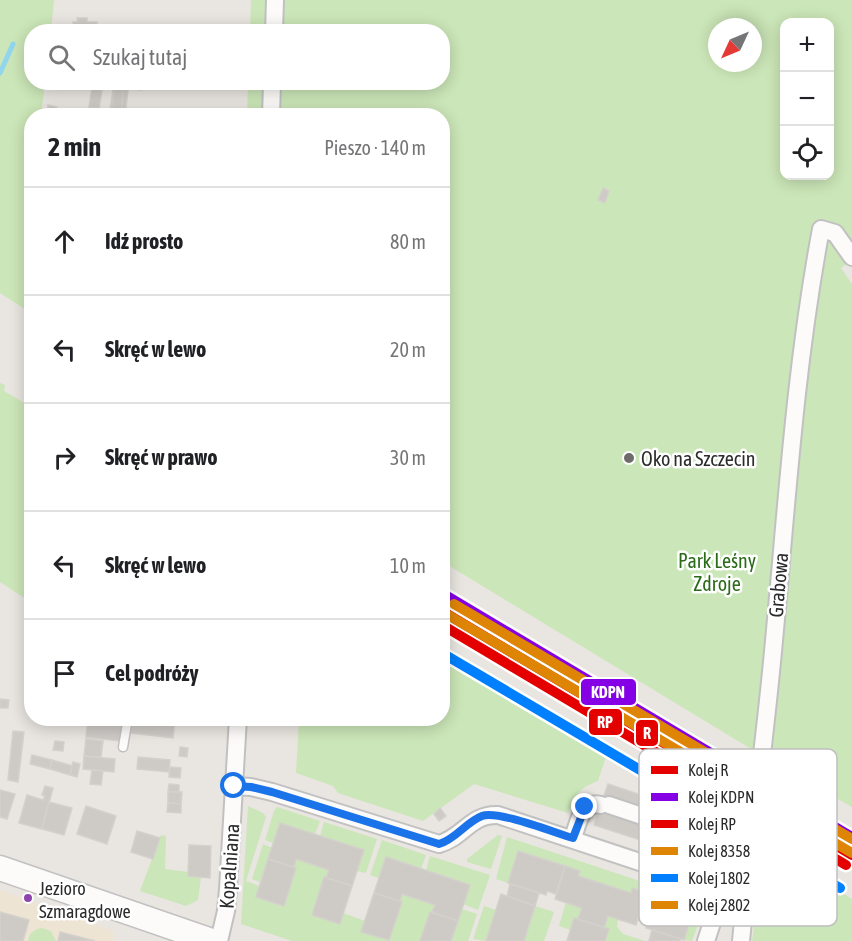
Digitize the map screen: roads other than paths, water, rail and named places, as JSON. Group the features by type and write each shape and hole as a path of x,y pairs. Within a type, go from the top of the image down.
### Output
{"street":[{"path":"274,24 275,0"},
{"path":"271,108 272,90"},
{"name":"Grabowa","path":"762,749 790,453 812,279 821,229 835,233 852,257"},
{"name":"Kopalniana","path":"219,941 226,911 238,726"},
{"path":"234,786 272,792 439,844 449,841 479,818 487,815 502,816 639,860"},
{"path":"573,838 585,807 591,804 605,805 639,816"},
{"path":"0,868 213,941"},
{"path":"706,941 711,926"},
{"name":"Grabowa","path":"741,941 742,926"}],"lane":[{"path":"123,747 127,726"}],"waterway":[{"path":"0,73 13,44"}],"rail line":[{"name":"KDPN","path":"450,598 704,749"},
{"name":"2802","path":"454,604 700,749"},
{"name":"R","path":"450,616 674,749"},
{"name":"8358","path":"450,616 675,749"},
{"name":"RP","path":"450,630 651,749"},
{"name":"1802","path":"450,658 639,769"},
{"name":"KDPN","path":"837,828 852,837"},
{"name":"2802","path":"837,830 852,839"},
{"name":"8358","path":"837,844 852,853"},
{"name":"R","path":"837,846 852,855"},
{"name":"RP","path":"837,860 846,865"}],"place":[{"name":"Oko na Szczecin","path":"629,458"},
{"name":"Jezioro Szmaragdowe","path":"28,898"}],"park label":[{"name":"Park Leśny Zdroje","path":"717,572"}]}
